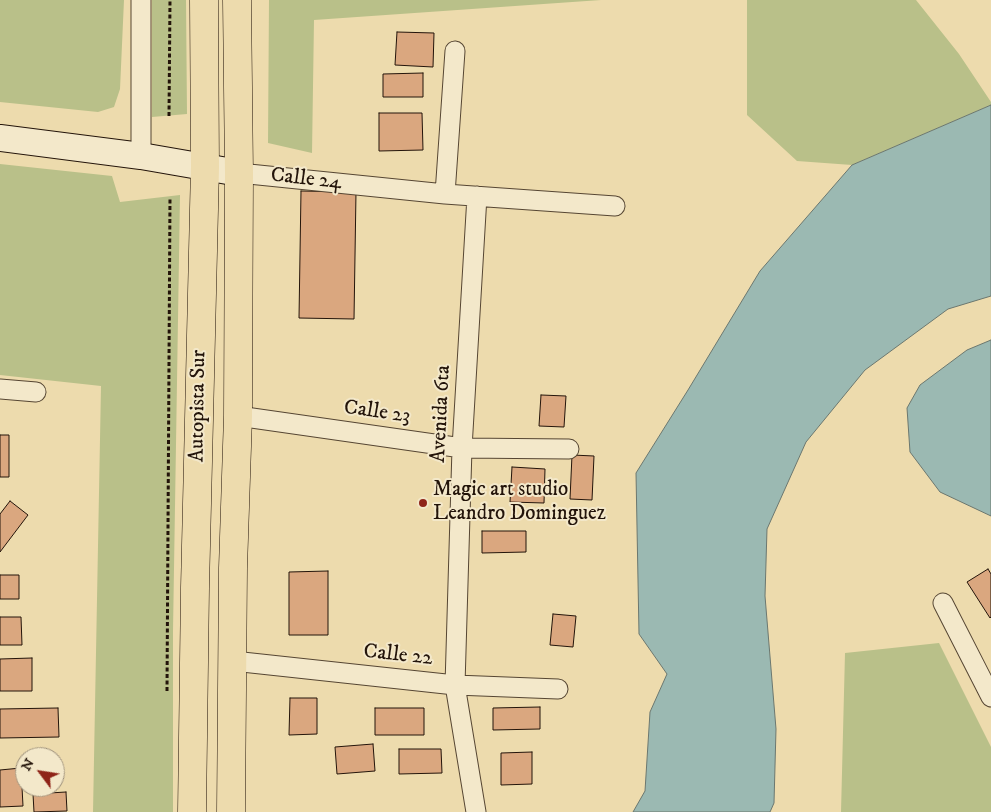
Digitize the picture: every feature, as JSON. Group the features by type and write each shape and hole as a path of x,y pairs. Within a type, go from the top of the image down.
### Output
{"highway":[{"name":"Autopista Sur","path":"192,812 195,588 205,167 204,0"},
{"name":"Autopista Sur","path":"231,812 233,568 238,416 239,174 237,0"}],"street":[{"path":"141,0 141,156"},
{"path":"445,194 455,51"},
{"name":"Calle 24","path":"0,138 141,156 239,174 445,194 615,206"},
{"name":"Avenida 6ta","path":"476,812 455,685 462,448 477,196"},
{"path":"0,389 36,392"},
{"name":"Calle 23","path":"238,416 462,448 569,449"},
{"path":"943,602 991,697"},
{"name":"Calle 22","path":"233,660 455,685 558,689"}],"path":[{"path":"169,116 170,0"},
{"path":"167,693 170,197"}],"green space":[{"path":"0,0 124,0 120,89 114,107 98,112 0,102"},
{"path":"152,0 186,0 187,114 152,117"},
{"path":"269,0 601,0 314,20 312,153 268,143"},
{"path":"747,0 916,0 959,54 991,102 991,105 852,165 797,161 747,115"},
{"path":"0,164 112,176 120,202 180,195 173,631 173,812 93,812 101,386 0,375"},
{"path":"939,643 991,747 991,812 841,812 845,653"}],"water":[{"path":"991,105 991,296 948,309 865,370 806,442 767,529 765,596 776,729 774,803 770,812 633,812 645,791 650,712 667,674 639,634 636,473 760,271 852,165"},
{"path":"991,340 991,516 940,492 910,452 907,408 920,385 967,350"}],"building":[{"path":"397,32 434,33 433,67 395,65"},
{"path":"423,73 423,97 383,97 383,74"},
{"path":"379,113 422,113 423,150 379,151"},
{"path":"301,191 356,192 354,319 299,318"},
{"path":"541,395 566,396 564,427 539,426"},
{"path":"0,435 9,435 9,477 0,477"},
{"path":"572,455 594,456 592,500 570,499"},
{"path":"512,467 545,469 544,503 510,502"},
{"path":"10,501 28,515 0,552 0,514"},
{"path":"482,531 526,531 526,552 482,553"},
{"path":"988,569 991,574 990,618 967,582"},
{"path":"328,571 328,635 289,635 289,572"},
{"path":"0,575 19,575 19,599 0,599"},
{"path":"553,614 576,616 573,647 550,645"},
{"path":"0,617 21,617 22,645 0,645"},
{"path":"32,658 32,691 0,691 0,659"},
{"path":"290,698 317,698 317,734 289,735"},
{"path":"540,707 540,729 493,730 493,708"},
{"path":"58,708 59,737 0,738 0,709"},
{"path":"375,708 424,708 424,735 375,735"},
{"path":"373,744 375,771 337,774 335,747"},
{"path":"399,749 441,749 442,773 399,774"},
{"path":"532,752 532,784 501,785 501,753"},
{"path":"15,769 15,797 23,797 23,806 0,807 0,770"},
{"path":"65,792 67,811 34,812 33,797 65,797"}],"place":[{"name":"Magic art studio Leandro Dominguez","path":"423,503"}]}
